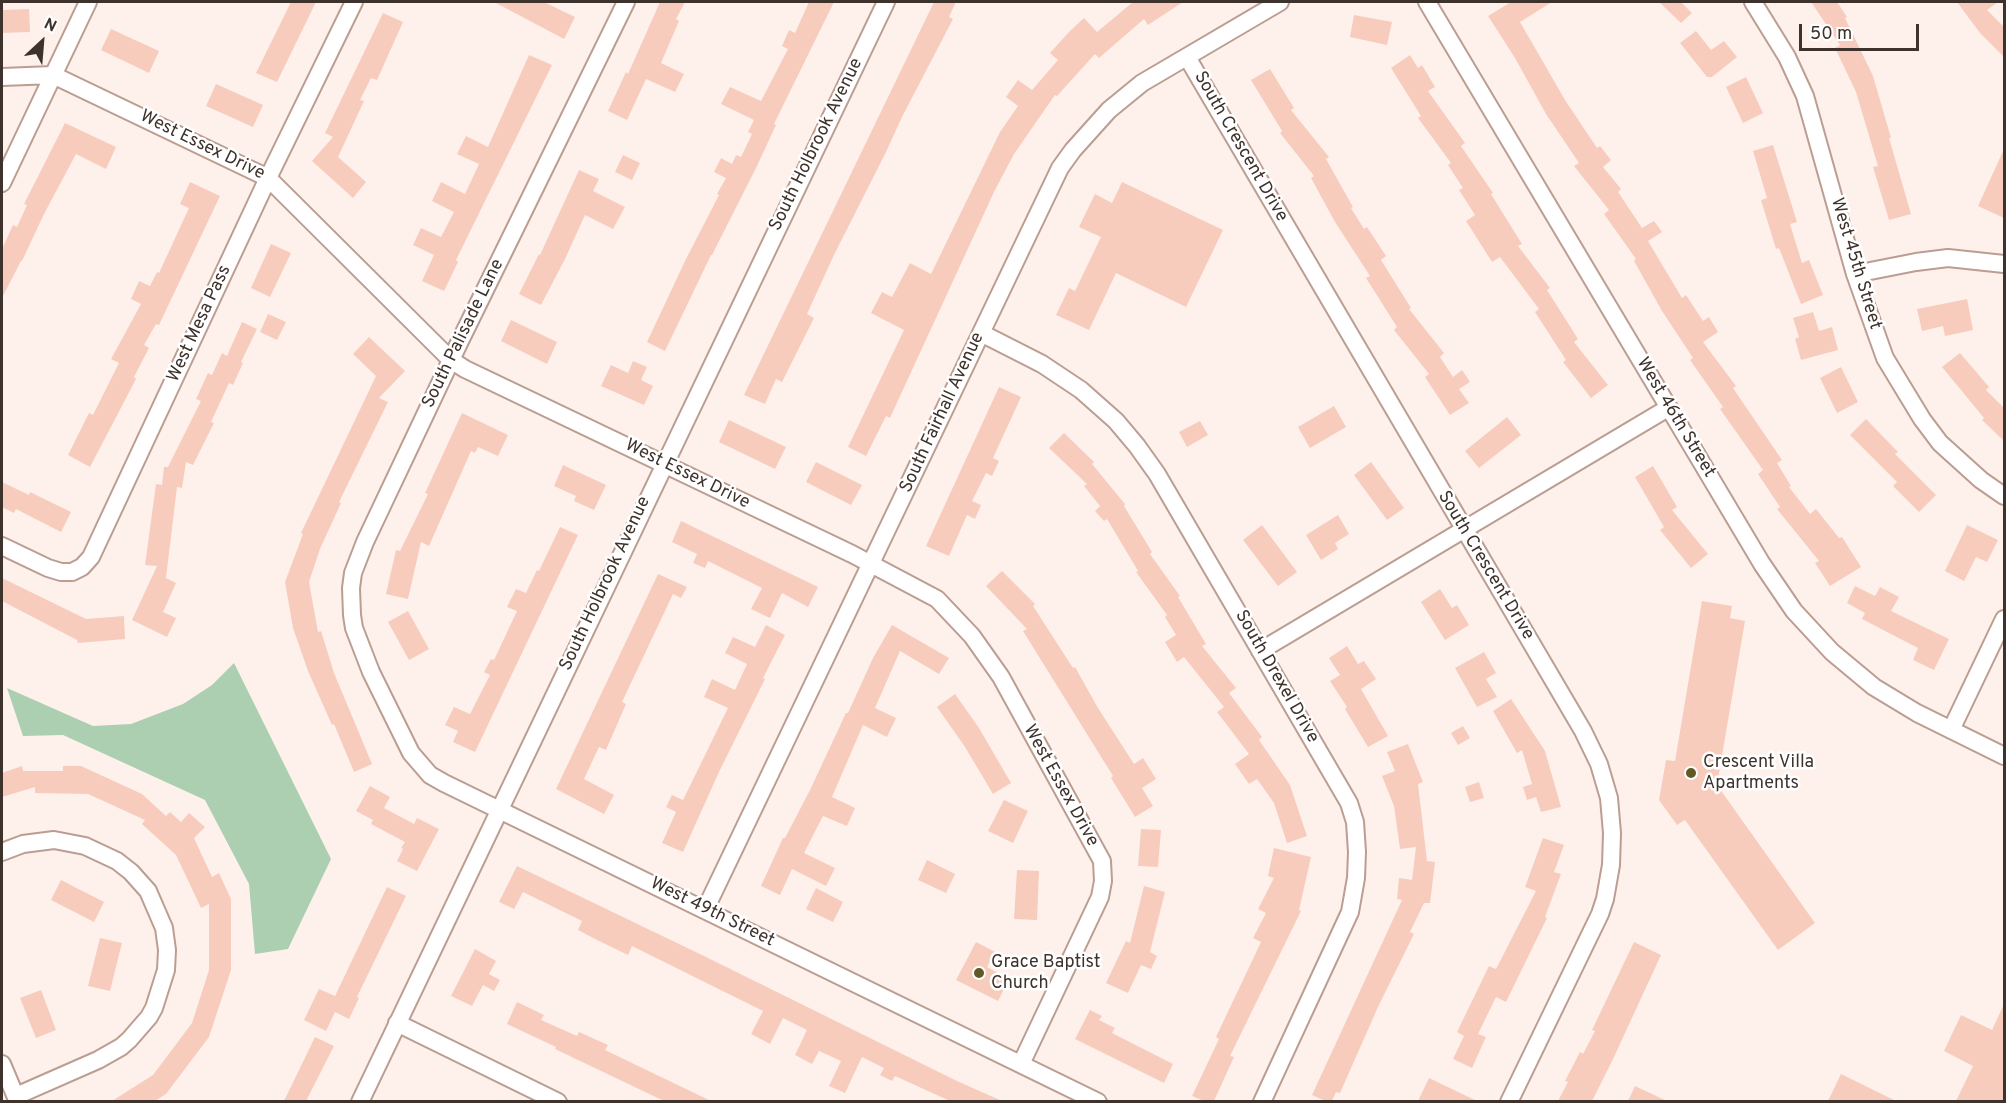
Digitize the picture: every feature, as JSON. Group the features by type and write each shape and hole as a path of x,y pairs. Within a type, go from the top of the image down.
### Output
{"street":[{"path":"2,183 88,2"},
{"name":"West Mesa Pass","path":"2,546 61,572 72,572 82,567 91,557 268,177 354,2"},
{"name":"South Palisade Lane","path":"372,675 354,628 351,588 353,573 365,542 451,360 624,2"},
{"name":"South Holbrook Avenue","path":"360,1101 886,2"},
{"name":"South Fairhall Avenue","path":"705,910 1060,168 1072,150 1109,110 1142,83 1280,2"},
{"name":"West 46th Street","path":"1427,2 1668,408 1781,592 1812,632 1856,674 1917,713 2004,756"},
{"name":"West 45th Street","path":"1753,2 1787,57 1805,96 1855,274 1885,358 1922,419 1940,442 1960,462 2004,496"},
{"name":"South Crescent Drive","path":"1188,57 1592,747 1609,798 1611,865 1605,899 1600,914 1509,1101"},
{"name":"West Essex Drive","path":"2,77 53,75 268,177 451,360 465,369 871,564 937,599 972,636 1000,677 1102,861 1103,882 1100,897 1021,1064"},
{"path":"1855,274 1948,258 2004,264"},
{"name":"South Drexel Drive","path":"981,333 1060,375 1098,404 1116,422 1157,474 1344,791 1355,822 1357,852 1356,878 1350,912 1262,1101"},
{"path":"1260,651 1668,408"},
{"path":"1951,730 2004,619"},
{"name":"West 49th Street","path":"372,675 411,753 430,775 1098,1101"},
{"path":"2,852 23,844 54,840 85,846 117,861 131,872 148,891 164,928 167,950 166,970 154,1008 149,1017 121,1047 17,1099 2,1064"},
{"path":"397,1023 558,1101"}],"green space":[{"path":"234,663 331,859 288,949 255,954 249,884 205,800 63,735 23,736 7,688 93,726 131,724 183,704 212,685"}],"building":[{"path":"291,2 316,2 277,82 256,73"},
{"path":"494,2 544,2 575,17 564,39"},
{"path":"660,2 685,2 676,19 679,21 661,63 684,74 675,92 646,79 627,120 608,111 626,72 628,74"},
{"path":"809,2 834,2 774,124 776,125 757,166 665,351 647,342 726,178 714,172 721,158 732,164 736,155 741,157 752,134 748,132 754,120 721,104 730,87 761,101 788,49 782,46 789,30 795,33"},
{"path":"934,2 956,2 949,17 953,19 834,255 807,314 814,318 782,382 776,379 765,404 744,395"},
{"path":"1133,2 1183,2 1148,25 1144,19 1099,58 1095,54 1057,96 1055,95 1014,154 994,192 890,418 886,416 866,456 848,447 904,330 871,313 882,292 892,297 910,263 931,274 1000,132 1018,106 1006,97 1018,80 1032,90 1058,60 1050,53 1084,18 1097,32"},
{"path":"1511,2 1552,2 1520,22 1565,100 1597,148 1600,146 1611,160 1603,167 1621,189 1618,192 1642,228 1654,221 1662,232 1648,241 1682,298 1686,295 1703,321 1709,317 1718,332 1703,342 1736,386 1733,388 1782,460 1777,463 1791,486 1789,487 1810,514 1816,509 1839,538 1842,537 1861,567 1830,586 1815,563 1819,561 1777,509 1780,507 1758,474 1763,470 1720,409 1723,407 1690,360 1693,358 1662,311 1634,261 1636,259 1604,214 1609,210 1574,166 1579,163 1546,114 1515,58 1488,16"},
{"path":"1659,2 1681,2 1692,13 1681,23"},
{"path":"1811,2 1837,2 1847,17 1845,18 1873,76 1911,214 1889,220 1873,167 1878,166 1856,92 1835,48 1840,45"},
{"path":"1957,2 1998,2 1987,10 2004,27 2004,57 1980,33"},
{"path":"29,9 30,32 2,33 2,10"},
{"path":"383,13 403,22 377,80 371,78 360,100 364,101 338,157 366,182 353,198 312,161 333,137 325,133"},
{"path":"1354,15 1392,22 1387,45 1350,37"},
{"path":"111,29 159,51 149,73 101,50"},
{"path":"1696,31 1711,50 1724,41 1737,57 1712,77 1707,77 1680,43"},
{"path":"529,55 552,65 456,260 458,262 444,291 422,281 434,255 413,245 421,228 441,237 454,212 432,201 441,182 465,194 479,164 457,154 466,136 488,147"},
{"path":"1410,55 1418,68 1422,65 1435,87 1428,91 1465,143 1461,146 1493,193 1491,194 1522,244 1518,246 1550,288 1547,290 1578,339 1574,342 1608,385 1591,398 1563,362 1566,360 1535,312 1539,309 1500,257 1492,262 1466,221 1475,215 1459,190 1463,188 1448,165 1451,163 1418,118 1421,116 1391,68"},
{"path":"1270,69 1294,108 1291,110 1329,157 1326,159 1353,207 1351,208 1364,229 1367,227 1386,256 1381,260 1411,308 1409,309 1444,353 1440,357 1453,377 1462,370 1470,382 1459,389 1469,403 1450,415 1425,377 1429,374 1394,330 1397,327 1366,278 1370,276 1335,222 1311,178 1314,176 1280,133 1282,131 1251,80"},
{"path":"1746,77 1763,113 1743,123 1726,87"},
{"path":"216,84 263,105 253,127 206,106"},
{"path":"65,123 116,147 106,169 76,154 2,298 2,249 13,225 17,227 27,205 24,204"},
{"path":"1773,145 1797,222 1790,224 1802,263 1809,260 1823,295 1801,304 1779,248 1776,249 1761,200 1767,198 1753,151"},
{"path":"2004,149 2004,218 1978,206"},
{"path":"623,155 640,163 632,180 615,172"},
{"path":"579,170 599,179 593,191 625,207 613,229 585,215 541,305 519,294 540,255"},
{"path":"190,182 220,196 159,325 156,324 144,345 149,348 134,377 136,379 90,467 68,455 89,413 93,415 119,363 111,359 141,304 131,299 139,281 150,286 157,272 159,273 189,208 180,204"},
{"path":"1122,182 1223,230 1186,307 1116,273 1089,330 1056,315 1069,288 1075,291 1101,237 1079,227 1095,194 1112,203"},
{"path":"271,244 291,253 270,297 251,288"},
{"path":"1967,299 1973,330 1945,336 1943,326 1922,331 1917,309"},
{"path":"1813,312 1819,331 1832,327 1838,350 1801,360 1795,339 1799,337 1793,318"},
{"path":"268,314 286,322 277,340 260,332"},
{"path":"511,320 557,342 547,364 501,341"},
{"path":"242,322 257,329 233,385 229,383 211,422 214,423 193,465 186,462 182,488 177,487 166,578 176,583 163,612 176,618 167,637 132,620 157,566 145,565 156,484 162,485 164,467 168,467 201,401 196,399 208,373 212,375 222,353 227,356"},
{"path":"369,337 405,371 379,398 388,402 339,502 341,503 320,549 309,582 318,632 321,631 334,673 372,764 354,772 308,671 293,628 285,582 303,534 301,533 376,376 353,354"},
{"path":"1960,353 1989,387 1986,390 2004,408 2004,441 1982,420 1984,418 1942,367"},
{"path":"633,361 647,367 641,380 653,386 644,405 601,386 611,365 628,373"},
{"path":"1841,367 1858,402 1837,413 1820,378"},
{"path":"999,387 1021,397 993,458 999,461 992,476 986,473 972,501 981,505 975,519 967,515 949,556 926,546"},
{"path":"1334,406 1346,427 1310,448 1298,427"},
{"path":"462,413 508,435 498,456 478,447 475,453 471,451 429,546 421,542 408,599 386,594 396,550 400,551 428,494 425,493"},
{"path":"1507,417 1521,435 1479,468 1465,451"},
{"path":"1866,419 1898,452 1895,454 1936,495 1919,512 1893,486 1897,482 1850,435"},
{"path":"729,420 786,447 775,469 719,442"},
{"path":"1200,421 1208,435 1187,447 1179,432"},
{"path":"1064,433 1094,462 1092,464 1125,504 1124,506 1152,552 1150,554 1180,596 1178,597 1206,644 1202,646 1236,688 1229,693 1262,737 1259,740 1290,785 1307,836 1287,843 1274,803 1257,779 1249,784 1235,764 1249,754 1217,712 1224,707 1184,657 1177,662 1165,642 1176,635 1165,617 1167,615 1136,572 1138,571 1107,519 1104,521 1095,511 1100,506 1084,486 1087,484 1049,448"},
{"path":"816,462 862,485 851,505 806,482"},
{"path":"1371,462 1404,508 1387,520 1354,475"},
{"path":"563,465 606,485 594,510 574,501 576,496 554,486"},
{"path":"1653,466 1677,507 1672,510 1708,554 1691,568 1660,530 1664,527 1635,477"},
{"path":"2,482 29,495 30,492 71,512 61,532 16,509 14,513 2,507"},
{"path":"1338,515 1349,534 1335,543 1338,549 1321,560 1306,535"},
{"path":"681,521 818,587 808,607 782,593 770,618 751,609 762,588 708,561 705,568 693,563 697,554 672,542"},
{"path":"1262,525 1297,572 1278,586 1243,540"},
{"path":"1967,525 1998,540 1987,562 1976,557 1964,581 1945,571"},
{"path":"560,527 578,535 475,752 453,742 458,731 445,725 454,707 470,714 490,675 484,672 491,659 494,660 517,611 507,607 516,589 526,593"},
{"path":"1002,571 1035,604 1033,606 1073,668 1075,667 1134,764 1143,758 1156,779 1142,788 1153,806 1135,817 1111,778 1113,776 1023,631 1027,629 986,586"},
{"path":"658,574 687,587 681,598 673,594 622,702 626,704 606,750 599,747 584,779 614,795 604,814 556,789"},
{"path":"2,578 86,619 124,616 125,639 78,643 77,640 2,601"},
{"path":"1855,586 1875,596 1880,587 1899,597 1891,611 1949,639 1934,670 1913,660 1918,648 1862,619 1865,613 1847,603"},
{"path":"1440,589 1452,608 1457,605 1469,625 1445,640 1421,602"},
{"name":"Crescent Villa Apartments","path":"1702,601 1732,606 1730,618 1745,621 1717,785 1815,923 1778,950 1685,820 1677,825 1659,800 1666,760 1675,761"},
{"path":"408,611 429,649 409,660 388,622"},
{"path":"766,625 785,635 683,852 662,843 676,812 666,807 672,795 683,800 728,708 704,697 712,679 735,690 747,664 725,653 733,637 755,647"},
{"path":"892,625 949,658 939,674 900,651 875,708 896,718 887,737 863,725 832,797 855,808 847,826 823,816 804,853 835,868 826,886 792,869 780,895 761,886 783,838 810,790 848,713 873,658"},
{"path":"1347,646 1358,664 1364,661 1376,679 1361,689 1388,736 1368,747 1330,681 1340,675 1329,658"},
{"path":"1484,652 1496,673 1486,679 1497,697 1477,707 1455,668"},
{"path":"955,694 979,728 1011,783 993,794 965,747 937,707"},
{"path":"1511,699 1545,751 1561,807 1541,812 1536,797 1527,800 1523,787 1532,784 1522,750 1517,753 1493,711"},
{"path":"1463,726 1470,738 1458,745 1451,733"},
{"path":"1408,744 1423,782 1418,784 1427,861 1435,862 1430,903 1424,903 1410,932 1414,934 1378,1007 1340,1093 1336,1092 1332,1101 1325,1101 1312,1095 1402,900 1397,899 1399,878 1412,880 1416,847 1400,849 1394,806 1382,776 1395,771 1387,752"},
{"path":"22,766 23,771 63,771 63,766 81,766 142,794 166,816 170,812 181,822 189,813 205,827 194,838 212,877 219,873 231,899 231,970 209,1037 166,1094 155,1101 112,1101 153,1075 192,1023 209,970 209,904 201,908 176,855 142,824 145,820 88,794 35,793 35,787 2,797 2,773"},
{"path":"1479,782 1484,798 1470,802 1465,787"},
{"path":"370,786 390,797 384,808 414,824 417,818 439,829 417,871 397,861 405,842 371,824 373,820 356,811"},
{"path":"1004,800 1028,811 1013,843 988,831"},
{"path":"1141,829 1161,830 1158,867 1138,866"},
{"path":"1543,838 1564,845 1554,872 1561,874 1545,917 1547,918 1506,1002 1496,997 1478,1034 1486,1037 1472,1068 1453,1059 1464,1036 1457,1032 1489,966 1496,969 1536,891 1525,887"},
{"path":"1274,848 1311,857 1299,910 1301,911 1230,1056 1234,1057 1214,1101 1204,1101 1192,1096 1219,1039 1216,1037 1261,942 1253,938 1266,913 1258,909 1274,878 1268,876"},
{"path":"927,860 955,874 946,893 918,880"},
{"path":"517,866 1002,1101 950,1101 895,1076 892,1081 880,1075 884,1068 862,1057 845,1093 829,1086 841,1061 819,1051 812,1064 795,1055 807,1030 783,1018 770,1044 751,1034 763,1011 632,946 628,955 597,940 578,930 582,921 523,892 514,909 499,902"},
{"path":"1017,870 1039,871 1037,920 1014,919"},
{"path":"61,880 104,902 94,922 51,900"},
{"path":"1144,886 1165,892 1150,952 1157,956 1151,969 1141,965 1128,993 1106,983 1126,941 1130,943"},
{"path":"387,887 406,896 357,997 359,998 349,1019 335,1012 326,1031 304,1020 319,989 335,996"},
{"path":"816,888 843,902 833,922 806,909"},
{"path":"100,938 122,943 110,991 88,986"},
{"name":"Grace Baptist Church","path":"976,942 995,952 987,967 1009,979 998,1001 956,980"},
{"path":"1634,942 1661,955 1613,1059 1592,1101 1558,1101 1568,1082 1565,1081 1580,1052 1583,1054 1595,1031 1592,1030"},
{"path":"475,949 496,961 489,974 500,980 494,991 483,985 472,1006 451,996"},
{"path":"41,990 56,1030 36,1038 20,998"},
{"path":"517,1002 544,1015 541,1020 577,1036 579,1032 608,1045 605,1050 711,1101 664,1101 555,1049 556,1047 507,1024"},
{"path":"2004,1004 2004,1101 1956,1101 1973,1066 1944,1051 1961,1015 1992,1030"},
{"path":"1090,1010 1102,1016 1099,1020 1115,1028 1112,1033 1173,1064 1164,1083 1075,1039"},
{"path":"315,1037 334,1046 306,1101 284,1101"},
{"path":"1841,1074 1896,1101 1828,1101"},
{"path":"1429,1078 1477,1101 1418,1101"},
{"path":"1635,1086 1667,1101 1628,1101"}],"place":[{"name":"Crescent Villa Apartments","path":"1691,773"},
{"name":"Grace Baptist Church","path":"979,973"}]}
